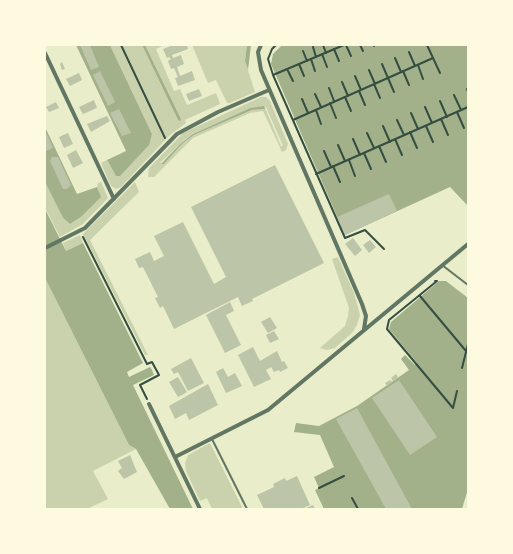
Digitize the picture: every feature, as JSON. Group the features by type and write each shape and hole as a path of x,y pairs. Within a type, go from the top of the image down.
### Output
{"street":[{"path":"261,45 258,52 258,60 269,90 311,182 362,304 366,316 364,330"},
{"path":"45,53 114,199"},
{"path":"45,248 85,228 176,134 187,127 269,90"},
{"path":"175,457 268,410 468,244"},
{"path":"149,404 200,509"}],"lane":[{"path":"442,266 468,284"},
{"path":"212,438 248,509"}],"path":[{"path":"121,45 168,143"},
{"path":"276,45 272,49 268,59 273,75 344,238 365,230 384,249"},
{"path":"323,45 326,53"},
{"path":"335,45 339,62"},
{"path":"273,75 345,45 351,56"},
{"path":"360,45 363,51"},
{"path":"427,45 440,73"},
{"path":"313,47 316,57"},
{"path":"303,51 307,61"},
{"path":"409,52 424,78"},
{"path":"322,54 327,66"},
{"path":"395,58 409,85"},
{"path":"293,120 433,58"},
{"path":"311,59 315,71"},
{"path":"299,64 304,76"},
{"path":"382,64 394,92"},
{"path":"287,69 293,81"},
{"path":"369,70 380,98"},
{"path":"355,76 365,105"},
{"path":"342,82 348,96"},
{"path":"329,88 334,101"},
{"path":"315,94 321,107"},
{"path":"454,95 461,110"},
{"path":"345,97 351,111"},
{"path":"302,100 308,113"},
{"path":"440,101 447,117"},
{"path":"330,103 336,118"},
{"path":"425,107 432,123"},
{"path":"316,174 468,107"},
{"path":"316,110 321,124"},
{"path":"457,112 464,128"},
{"path":"411,114 418,129"},
{"path":"441,119 448,135"},
{"path":"397,120 404,135"},
{"path":"383,126 390,142"},
{"path":"426,126 433,142"},
{"path":"410,132 417,148"},
{"path":"367,133 374,148"},
{"path":"353,139 360,155"},
{"path":"395,139 402,155"},
{"path":"338,145 345,161"},
{"path":"380,146 386,162"},
{"path":"324,151 340,182"},
{"path":"364,153 371,169"},
{"path":"349,160 355,176"},
{"path":"80,230 147,364 152,362 159,375 140,385 149,404"},
{"path":"428,277 437,281 389,320 387,329 453,408 457,391"},
{"path":"420,296 466,351"},
{"path":"462,368 468,344"},
{"path":"319,488 344,476"},
{"path":"352,498 358,509"}],"shaded area":[{"path":"76,45 110,45 152,134 149,145 120,176 116,176 107,160 126,151"},
{"path":"110,45 142,45 178,120 181,119 145,45 165,45 156,49 174,91 180,89 187,105 216,93 220,104 185,120 186,123 170,135 121,187 116,189 111,186 101,163 107,160 116,176 152,134"},
{"path":"142,45 145,45 181,119 180,121 178,120"},
{"path":"192,45 247,45 245,61 255,92 227,103 216,80 208,83"},
{"path":"247,45 251,45 248,70 245,61"},
{"path":"282,45 468,45 468,206 450,187 345,235 271,64 273,54"},
{"path":"261,97 266,97 270,101 288,144 286,150 282,152 263,111 250,113 193,138 154,177 148,177 149,168 183,133","holes":["266,107 283,146 281,146 265,109 252,110 194,135 183,143 164,164 160,163 184,140 193,134 250,108"]},
{"path":"264,106 282,147 265,109 252,110 194,135 183,143 164,164 161,164 181,143 193,134 250,108"},
{"path":"45,127 77,194 97,187 101,197 81,217 70,224 63,218 45,182"},
{"path":"45,182 63,218 70,224 81,217 100,197 97,187 98,183 101,182 108,198 83,224 60,237 45,208"},
{"path":"135,182 139,192 90,240 148,355 145,355 83,234"},
{"path":"45,209 66,251 83,243 143,363 127,372 129,377 150,367 152,370 154,375 133,385 193,509 170,509 136,449 129,445 45,278"},
{"path":"80,235 83,243 66,251 63,243"},
{"path":"338,257 354,293 360,315 357,325 352,333 335,348 327,350 320,348 345,326 349,308 332,259"},
{"path":"45,278 129,445 136,449 93,471 108,499 87,509 45,509"},
{"path":"439,281 446,281 468,298 468,489 462,509 324,509 315,490 319,488 314,477 334,467 320,435 294,432 296,423 319,426 357,406 409,370 401,359 405,355 415,365 417,363 389,329 391,322"},
{"path":"210,443 243,509 212,509 207,498 200,501 186,471 185,463 188,455"}],"building":[{"path":"80,45 90,45 99,67 91,70"},
{"path":"173,45 187,45 188,49 172,55 173,58 181,55 184,64 177,67 180,76 192,71 195,80 178,86 175,78 178,77 174,68 171,69 168,61 171,59 169,57 167,58 163,49"},
{"path":"62,62 65,69 62,70 60,64"},
{"path":"100,71 115,102 108,106 93,75"},
{"path":"79,73 82,80 70,86 66,79"},
{"path":"199,89 202,96 189,101 186,94"},
{"path":"94,100 97,108 83,114 79,107"},
{"path":"56,102 59,108 49,112 46,107"},
{"path":"119,109 131,133 122,136 110,113"},
{"path":"107,116 110,121 91,132 87,124"},
{"path":"45,130 53,148 46,151 45,149"},
{"path":"68,133 73,144 64,148 59,137"},
{"path":"76,150 83,163 73,168 67,155"},
{"path":"52,157 58,157 71,185 67,189 63,189 50,161"},
{"path":"275,165 324,263 252,299 253,301 242,306 238,297 174,329 163,306 160,308 155,298 158,297 143,267 139,268 135,259 150,252 154,261 164,256 154,236 183,222 214,284 226,277 191,207"},
{"path":"389,194 397,211 345,235 337,217"},
{"path":"353,238 362,250 355,256 345,244"},
{"path":"370,240 376,247 369,253 363,245"},
{"path":"230,302 234,311 226,315 241,345 225,353 206,315"},
{"path":"270,317 277,328 268,333 261,322"},
{"path":"274,331 279,339 270,343 266,335"},
{"path":"253,347 260,361 277,351 282,362 284,361 288,368 280,372 279,370 274,372 271,367 266,370 271,379 254,387 238,355"},
{"path":"191,358 204,383 188,391 178,372 174,374 171,369"},
{"path":"223,368 228,377 235,373 242,386 226,393 216,372"},
{"path":"396,374 398,377 393,381 391,378"},
{"path":"178,377 187,392 178,397 169,382"},
{"path":"390,380 392,382 387,386 385,383"},
{"path":"399,380 437,437 410,455 372,398"},
{"path":"208,384 218,405 189,420 186,413 175,419 169,406"},
{"path":"357,408 412,509 386,509 336,419"},
{"path":"130,455 137,472 124,479 118,471 122,468 118,461"},
{"path":"297,476 310,505 301,509 264,509 257,495 274,487 273,484 285,478 286,481"},
{"path":"313,505 315,509 304,509"}]}
